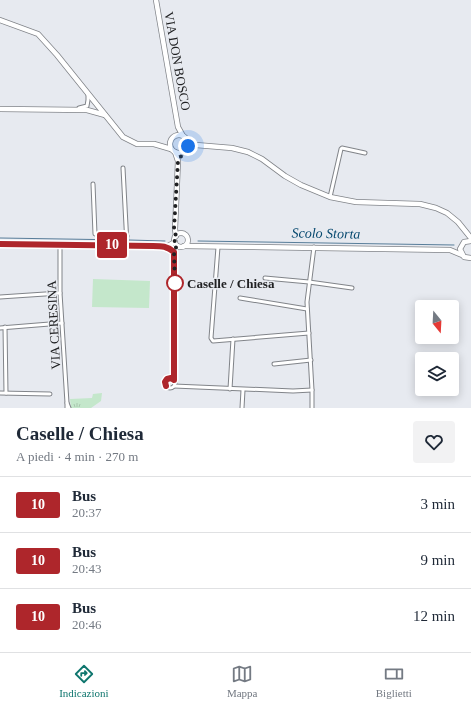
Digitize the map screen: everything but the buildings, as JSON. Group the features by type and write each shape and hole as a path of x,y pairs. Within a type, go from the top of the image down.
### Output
{"main road":[{"name":"VIA DON BOSCO","path":"156,0 178,127 185,138 187,148"},
{"path":"0,20 38,34 123,137 138,144 158,145 173,151 183,152"},
{"path":"0,108 76,109 87,110 105,115"},
{"name":"VIA DON BOSCO","path":"171,141 175,137 178,127"},
{"path":"175,137 185,138 196,145"},
{"path":"158,145 171,141 173,151 178,161"},
{"path":"176,244 175,225 178,161 187,148 196,145 232,148 248,152 262,159 284,176 302,186 330,197 356,202 420,204 436,208 447,213 471,238"},
{"path":"175,225 187,236 188,240 195,247"},
{"path":"462,227 465,237 460,249 462,255"},
{"path":"176,236 182,233"},
{"path":"0,244 60,244 127,240 166,247 176,244 195,247 450,250 466,258 471,258"},
{"path":"184,246 187,244 188,240"},
{"path":"450,250 471,241"}],"street":[{"path":"76,109 87,106 88,93"},
{"path":"330,197 341,149 347,148 365,153"},
{"path":"93,184 96,234 127,240 124,168"},
{"name":"VIA CERESINA","path":"60,244 60,293 68,408"},
{"path":"174,386 174,252 176,244"},
{"path":"166,247 174,252"},
{"path":"218,247 211,338 213,341 309,333"},
{"path":"312,408 311,360 307,309 314,248"},
{"path":"265,278 352,288"},
{"path":"0,297 60,293"},
{"path":"240,298 307,309"},
{"path":"0,328 62,323"},
{"path":"5,327 6,393"},
{"path":"230,389 233,339"},
{"path":"274,364 311,360"},
{"path":"174,374 165,381 166,386 170,388 174,386 243,390 312,390"},
{"path":"169,378 174,380"},
{"path":"242,408 243,390"},
{"path":"0,393 50,394"}],"green space":[{"path":"93,279 150,281 149,308 92,307"},
{"path":"102,393 101,401 91,408 71,408 70,399 92,398 93,394"}],"waterway":[{"name":"Scolo Storta","path":"0,238 125,240"},
{"name":"Scolo Storta","path":"129,240 165,241"},
{"name":"Scolo Storta","path":"198,241 454,245"}],"bus line":[{"name":"10","path":"0,244 153,246 166,247 172,250 174,252 174,380 171,378 167,379 165,381 166,386"}],"place":[{"name":"Caselle / Chiesa","path":"175,283"}],"route":[{"path":"175,283 174,252 177,245 174,240 176,236 174,229 178,161 188,146"}]}
